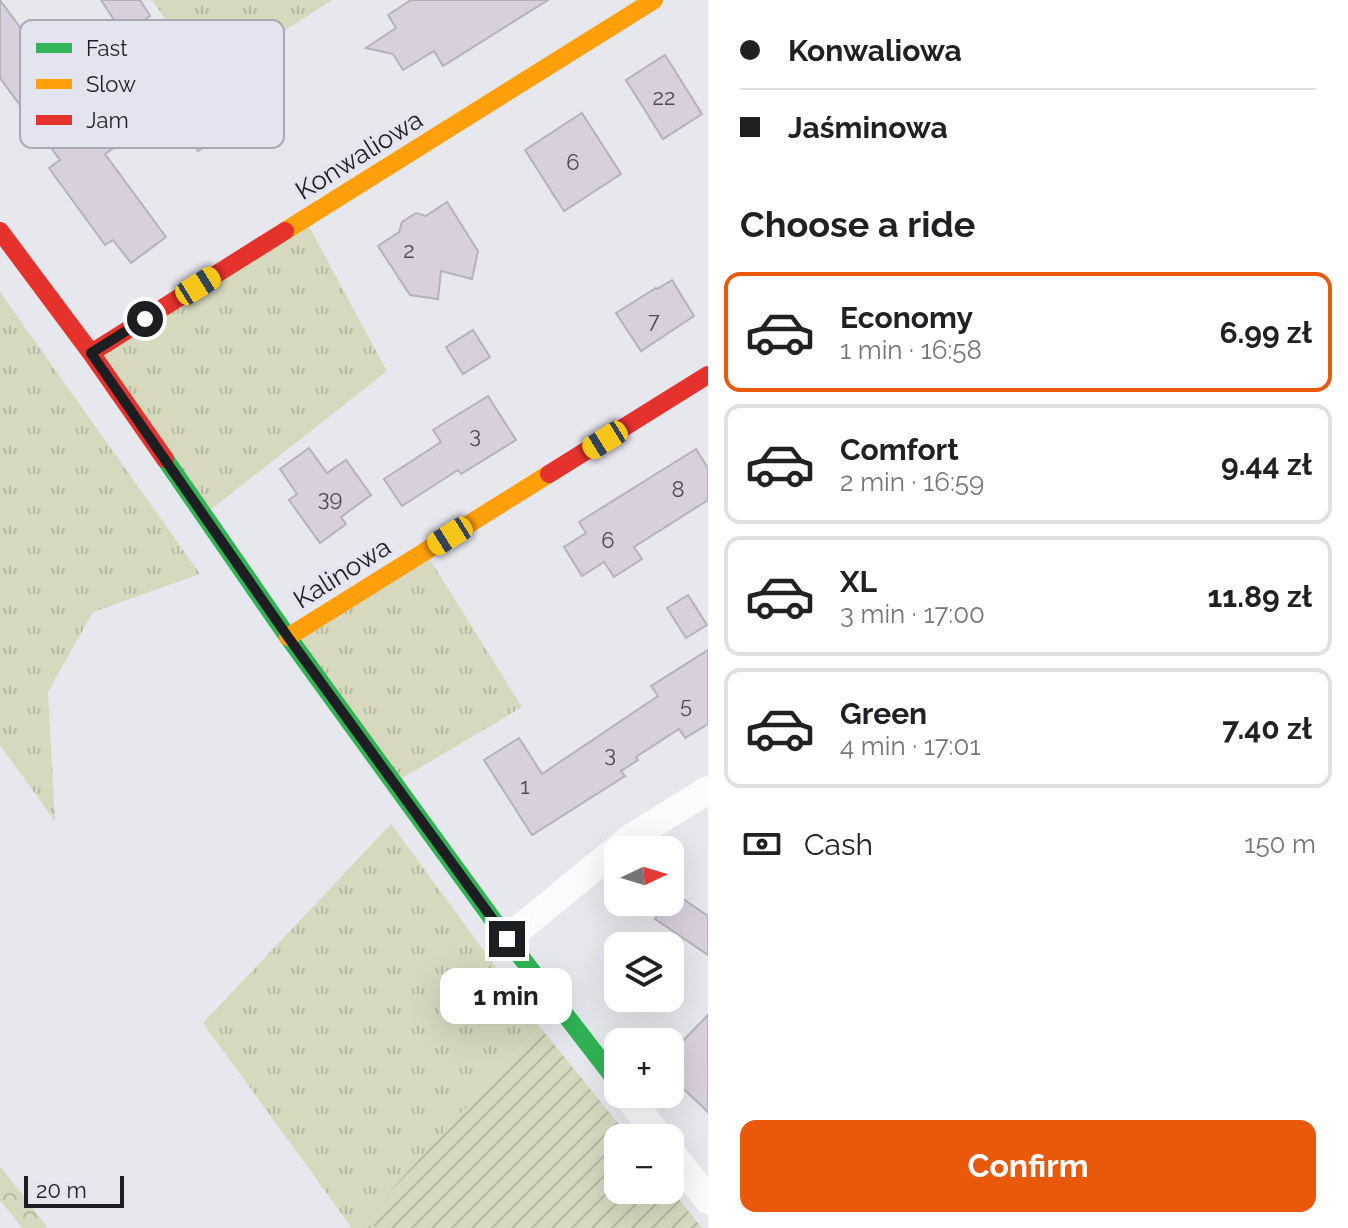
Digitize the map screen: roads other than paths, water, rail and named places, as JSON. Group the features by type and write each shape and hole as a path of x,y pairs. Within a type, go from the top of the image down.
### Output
{"street":[{"name":"Konwaliowa","path":"91,353 654,0"},
{"path":"0,231 91,353 288,637 507,939 604,1065"},
{"name":"Kalinowa","path":"288,637 708,375"},
{"path":"507,939 629,839 708,790"},
{"path":"637,1108 649,1124"},
{"path":"684,1169 708,1200"}]}
